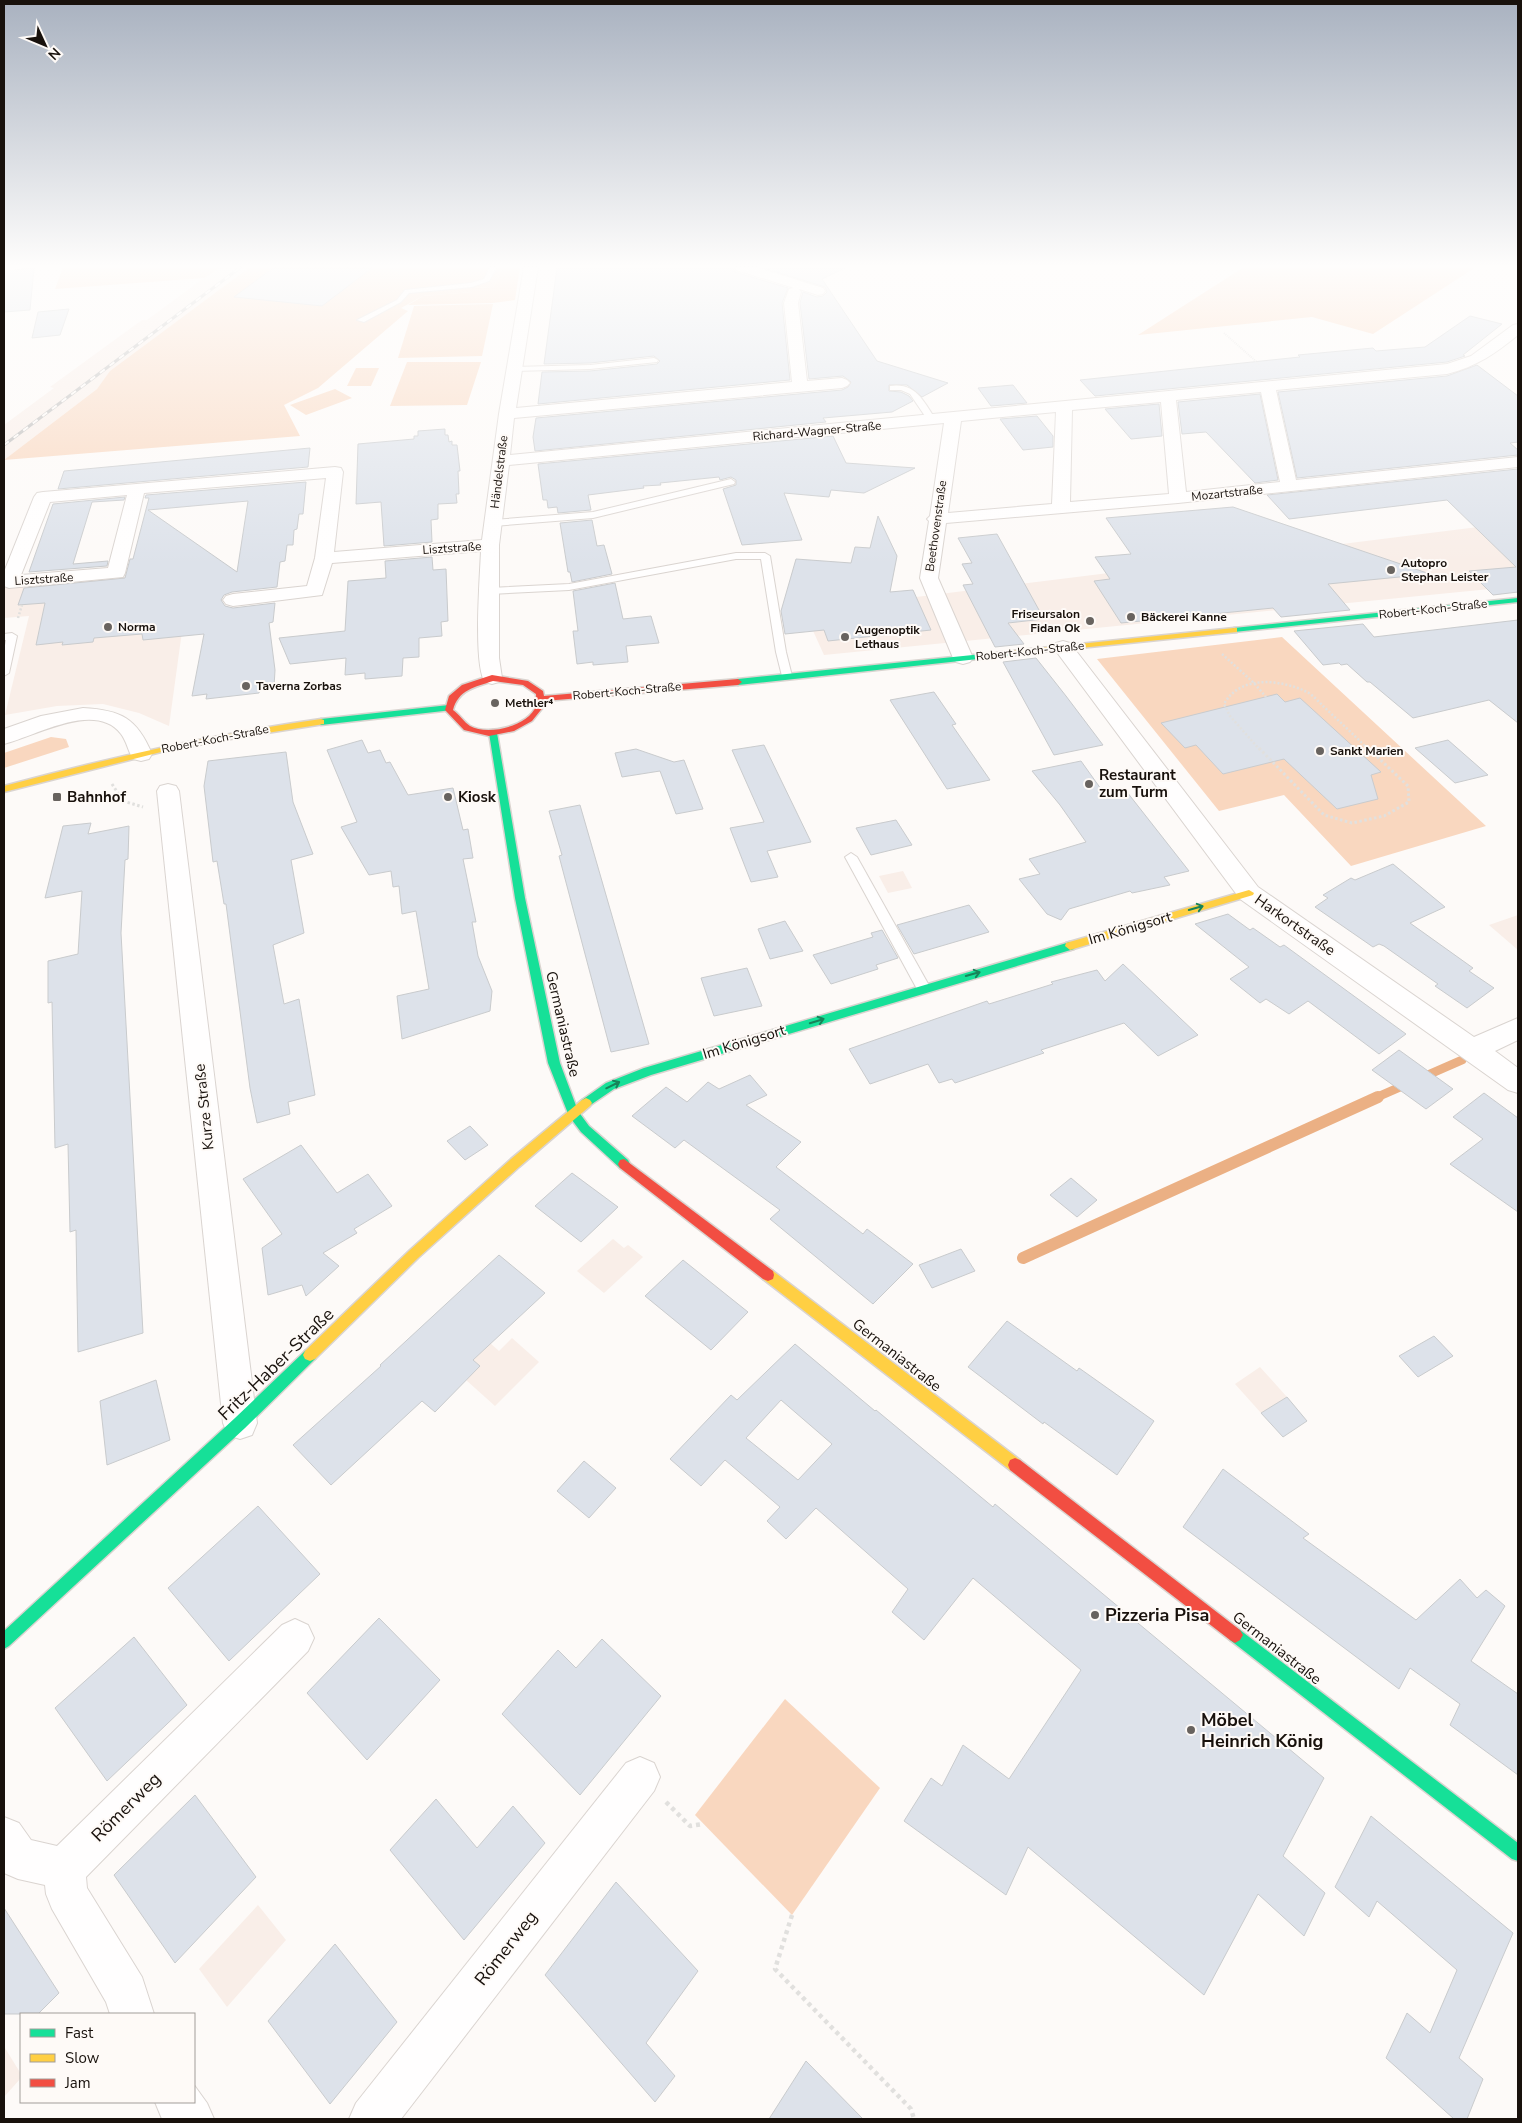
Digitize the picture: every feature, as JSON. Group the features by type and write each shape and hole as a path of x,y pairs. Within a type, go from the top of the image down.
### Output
{"street":[{"name":"Händelstraße","path":"492,678 489,658 490,546 514,366"},
{"path":"798,366 800,386"},
{"name":"Richard-Wagner-Straße","path":"501,461 953,418 1462,366"},
{"path":"507,414 842,382"},
{"path":"1276,386 1289,486"},
{"path":"1168,396 1178,498"},
{"path":"1061,509 1064,406"},
{"name":"Beethovenstraße","path":"953,418 936,519 929,578 963,658"},
{"name":"Mozartstraße","path":"936,519 1178,498 1518,462"},
{"name":"Lisztstraße","path":"137,488 116,573 9,582 43,498 137,488 335,472 324,558 315,591 233,600"},
{"name":"Lisztstraße","path":"324,558 490,546"},
{"name":"Robert-Koch-Straße","path":"542,698 787,676 1518,600"},
{"name":"Harkortstraße","path":"1063,647 1249,893 1518,1082"},
{"path":"492,678 520,680 530,684 538,691 542,698 541,708 534,717 524,725 509,730 493,733 466,729 456,723 450,716 451,700 458,692 467,686 492,678"},
{"name":"Robert-Koch-Straße","path":"4,737 48,720 91,715 109,719 125,726 133,734 141,754 216,737 339,719 449,708"},
{"name":"Germaniastraße","path":"493,733 520,898 554,1063 573,1113 585,1129 618,1159 1518,1853"},
{"path":"4,789 141,754"},
{"name":"Kurze Straße","path":"169,801 240,1423"},
{"name":"Im Königsort","path":"573,1113 610,1086 648,1071 1249,893"},
{"path":"1473,1050 1518,1028"},
{"name":"Fritz-Haber-Straße","path":"4,1640 240,1423 414,1254 573,1113"},
{"name":"Römerweg","path":"64,1869 295,1638"},
{"name":"Römerweg","path":"372,2119 640,1777"},
{"path":"4,1838 18,1858 64,1869 66,1894 126,1993 132,2013"},
{"path":"179,2103 191,2119"}],"lane":[{"path":"513,372 598,366"},
{"path":"513,372 575,373"},
{"path":"893,388 909,388 932,420"},
{"path":"493,523 593,515 732,482"},
{"path":"490,591 569,587 736,556 765,556 781,652 787,676"},
{"path":"4,673 8,636"},
{"path":"851,857 924,989"}],"path":[{"path":"1256,366 1276,386"},
{"path":"8,636 29,580"},
{"path":"1199,633 1254,683 1266,697"},
{"path":"1273,682 1308,692 1408,786 1409,802 1384,816 1352,823 1324,815 1230,716 1224,704 1228,695 1237,687 1254,683 1273,682"},
{"path":"102,764 118,796 128,804 169,801"},
{"path":"640,1777 690,1826 704,1824"},
{"path":"792,1914 775,1969 911,2109 914,2119"}],"shaded area":[{"path":"79,366 118,366 111,371 97,389 4,460 4,425 54,388 50,387"},
{"path":"117,366 344,366 318,388 284,405 300,436 4,460 97,389 110,371"},
{"path":"405,366 480,366 467,405 390,406"},
{"path":"356,368 379,368 371,386 347,386"},
{"path":"335,389 352,398 306,415 290,405"},
{"path":"1518,522 1518,586 1510,587 824,655 804,611"},
{"path":"190,573 169,726 139,713 103,704 57,706 5,715 29,616 4,618 4,588"},
{"path":"1282,637 1486,826 1351,866 1284,795 1219,811 1097,659"},
{"path":"51,737 66,739 69,747 4,768 4,753"},
{"path":"903,871 912,888 888,893 879,876"},
{"path":"1518,915 1518,950 1489,925"},
{"path":"613,1239 624,1248 628,1245 643,1257 604,1293 577,1271"},
{"path":"463,1319 499,1351 512,1338 539,1362 495,1406 466,1380 480,1366 445,1335"},
{"path":"1260,1367 1287,1397 1261,1413 1235,1384"},
{"path":"785,1699 880,1788 792,1915 695,1815"},
{"path":"258,1905 286,1940 227,2007 199,1969"},
{"path":"5,2048 20,2072 20,2079 4,2097"}],"building":[{"path":"637,366 789,366 790,380 538,404 542,372 590,371"},
{"path":"807,366 893,366 948,383 922,397 907,385 889,385 889,391 901,392 909,396 913,401 892,412 823,418 826,422 535,451 533,437 536,418 842,390 848,387 851,382 843,376 809,379"},
{"path":"1213,366 1405,366 1095,396 1080,380"},
{"path":"1478,366 1518,396 1518,442 1510,443 1518,450 1518,455 1297,478 1278,392 1447,376"},
{"path":"1013,385 1027,403 991,406 978,388"},
{"path":"1260,394 1278,480 1255,483 1206,432 1182,434 1178,402"},
{"path":"1159,404 1162,436 1131,439 1105,409"},
{"path":"1037,416 1053,436 1053,447 1023,450 1000,419"},
{"path":"445,429 445,435 448,435 449,442 452,441 452,445 457,445 460,471 458,471 459,494 456,494 457,503 438,504 438,519 431,520 432,542 384,546 381,502 356,504 358,444 414,439 414,436 418,436 418,431"},
{"path":"833,436 846,463 915,468 864,493 831,490 829,497 784,493 802,540 742,545 723,489 736,485 736,480 731,477 720,480 719,477 660,483 661,485 643,486 644,488 588,495 591,510 558,513 557,507 548,508 547,500 543,500 538,464"},
{"path":"310,448 308,467 58,489 64,471"},
{"path":"1518,469 1518,592 1493,595 1469,571 1516,567 1447,500 1289,519 1267,495"},
{"path":"306,482 303,514 299,514 297,529 294,530 293,545 287,545 285,561 280,562 277,587 232,592 224,595 221,600 225,606 233,608 275,603 273,622 269,623 275,670 274,687 260,689 259,693 206,699 207,694 192,696 204,634 143,640 142,634 94,638 93,642 62,645 63,642 36,645 45,603 18,605 24,588 125,578 130,559 133,559 149,498 145,498 146,495","holes":["248,501 237,572 148,510"]},
{"path":"125,497 124,500 92,502 73,564 108,561 107,566 29,572 53,504"},
{"path":"1233,507 1430,574 1328,584 1350,610 1281,617 1273,608 1121,623 1094,581 1110,579 1095,557 1131,554 1106,518"},
{"path":"878,516 897,556 890,592 913,590 931,630 828,641 824,630 785,634 781,611 796,559 851,563 855,547 870,548"},
{"path":"592,520 597,546 604,545 612,574 572,582 570,572 568,572 560,523"},
{"path":"997,534 1044,619 1008,623 1024,644 995,647 963,585 973,584 962,564 972,563 958,538"},
{"path":"432,557 433,570 446,569 448,621 441,622 442,636 419,638 419,657 403,658 402,676 365,679 365,673 345,675 346,658 290,664 279,638 345,631 348,581 386,578 385,561"},
{"path":"615,583 623,619 651,616 659,643 626,646 628,662 593,665 593,662 577,664 573,631 578,631 573,591"},
{"path":"1518,620 1518,723 1489,700 1413,718 1347,664 1323,665 1294,631 1363,624 1374,637"},
{"path":"1036,658 1103,745 1054,755 1003,662"},
{"path":"934,692 956,724 952,725 990,780 947,789 890,700"},
{"path":"1277,694 1285,702 1300,698 1381,772 1371,775 1378,799 1337,809 1284,759 1223,774 1196,745 1185,748 1161,723"},
{"path":"362,740 368,753 380,750 386,763 390,762 408,795 453,788 463,830 468,829 473,858 463,859 476,922 472,922 478,956 492,991 490,1011 402,1039 397,996 429,989 416,911 402,914 399,886 393,887 391,871 369,875 341,827 357,822 327,750"},
{"path":"1448,740 1488,775 1455,783 1415,748"},
{"path":"764,745 811,842 767,851 778,877 751,882 730,828 764,822 732,750"},
{"path":"636,749 674,762 684,760 703,809 676,814 660,771 622,777 615,753"},
{"path":"286,752 293,802 313,854 291,860 304,933 273,945 284,1004 299,999 315,1095 288,1102 290,1114 257,1123 250,1088 226,904 224,904 217,861 213,862 204,786 208,761"},
{"path":"1081,761 1106,796 1127,792 1189,871 1164,877 1170,885 1132,893 1130,891 1069,909 1061,920 1047,914 1019,879 1040,874 1029,859 1086,842 1060,805 1032,771"},
{"path":"580,805 649,1044 611,1052 559,856 562,855 549,811"},
{"path":"896,820 912,845 871,855 856,828"},
{"path":"91,823 88,834 129,826 121,933 143,1333 78,1352 76,1230 70,1232 68,1144 55,1148 52,1002 48,1003 48,961 78,954 82,891 45,898 63,826"},
{"path":"1393,864 1445,907 1410,923 1473,968 1469,971 1494,988 1467,1008 1435,986 1438,984 1384,946 1379,944 1373,947 1315,907 1328,898 1323,895 1351,878 1355,880"},
{"path":"969,905 989,932 914,954 897,925"},
{"path":"1228,914 1250,930 1253,928 1280,947 1284,945 1406,1034 1379,1054 1308,1001 1289,1014 1266,999 1260,1003 1230,979 1249,967 1195,924"},
{"path":"785,921 803,951 770,959 758,929"},
{"path":"882,930 898,958 876,965 878,969 831,984 813,955 873,937 871,933"},
{"path":"1123,964 1198,1035 1158,1056 1124,1023 1041,1050 1044,1053 955,1083 952,1079 939,1083 928,1064 870,1084 849,1049 987,1001 989,1004 1053,984 1051,982 1097,970 1105,981"},
{"path":"747,968 762,1006 714,1016 701,978"},
{"path":"1399,1050 1453,1089 1426,1109 1372,1070"},
{"path":"750,1075 767,1095 746,1105 801,1142 776,1167 863,1234 867,1229 913,1264 873,1304 770,1219 780,1210 684,1140 675,1148 632,1116 666,1087 687,1102 708,1082 719,1089"},
{"path":"1484,1093 1518,1118 1518,1212 1450,1164 1483,1139 1453,1117"},
{"path":"470,1126 488,1145 465,1160 447,1141"},
{"path":"301,1145 337,1193 368,1174 392,1206 354,1229 357,1233 323,1253 339,1266 306,1296 302,1285 268,1295 262,1248 282,1234 243,1179"},
{"path":"572,1173 618,1207 581,1242 535,1206"},
{"path":"1071,1178 1097,1200 1077,1217 1050,1195"},
{"path":"961,1249 975,1271 932,1288 919,1265"},
{"path":"499,1255 545,1293 473,1360 480,1366 435,1412 422,1401 331,1485 293,1445 381,1366"},
{"path":"683,1260 748,1312 711,1350 645,1296"},
{"path":"1007,1321 1077,1371 1079,1368 1154,1421 1117,1475 1044,1422 1043,1424 968,1367"},
{"path":"1434,1336 1453,1356 1418,1377 1399,1356"},
{"path":"795,1344 993,1507 995,1504 1324,1778 1283,1856 1325,1893 1304,1936 1258,1894 1204,1995 1028,1847 1006,1895 904,1821 931,1778 942,1786 963,1745 1009,1779 1081,1670 973,1578 924,1640 892,1612 908,1589 816,1508 786,1539 767,1521 780,1507 725,1460 701,1486 670,1459 731,1395 737,1400","holes":["781,1400 832,1444 798,1480 746,1438"]},
{"path":"156,1380 170,1440 107,1465 100,1401"},
{"path":"1287,1397 1307,1421 1283,1437 1261,1413"},
{"path":"584,1461 616,1488 589,1518 557,1491"},
{"path":"1223,1469 1309,1534 1303,1538 1416,1620 1460,1579 1477,1598 1486,1590 1505,1606 1471,1661 1518,1694 1518,1775 1450,1725 1460,1704 1410,1668 1399,1689 1183,1527"},
{"path":"258,1506 320,1574 229,1661 168,1588"},
{"path":"379,1618 440,1680 367,1760 307,1693"},
{"path":"134,1637 187,1705 107,1781 55,1708"},
{"path":"602,1639 661,1696 580,1795 502,1714 558,1650 576,1668"},
{"path":"195,1795 256,1877 175,1963 114,1875"},
{"path":"436,1799 477,1848 513,1806 545,1843 464,1940 390,1850"},
{"path":"1371,1816 1513,1933 1459,2058 1483,2079 1467,2119 1454,2119 1386,2058 1407,2013 1430,2033 1457,1970 1377,1901 1369,1917 1335,1887"},
{"path":"616,1882 698,1971 646,2043 675,2076 655,2102 545,1975"},
{"path":"4,1908 59,1993 39,2013 4,2014"},
{"path":"335,1944 397,2022 330,2104 268,2021"},
{"path":"806,2061 863,2119 769,2119"}],"waterway":[{"path":"1375,1098 1462,1060"},
{"path":"1023,1258 1378,1097"}],"railway":[{"path":"4,445 109,366"}],"traffic: fast":[{"path":"1234,630 1518,600"},
{"path":"738,682 1012,653"},
{"path":"321,722 449,708"},
{"path":"493,733 520,898 554,1063 573,1113 585,1129 624,1164"},
{"path":"586,1103 610,1086 648,1071 1070,946"},
{"path":"4,1641 240,1423 310,1355"},
{"path":"1235,1635 1518,1853"}],"traffic: slow":[{"path":"1012,653 1234,630"},
{"path":"4,789 82,768 201,741 321,722"},
{"path":"1070,946 1249,893"},
{"path":"310,1355 414,1254 515,1163 586,1103"},
{"path":"768,1275 1015,1465"}],"traffic: jam":[{"path":"492,678 525,682 540,693 540,706 529,720 511,730 489,733 467,728 449,710 452,698 465,687 492,678"},
{"path":"542,699 738,682"},
{"path":"624,1164 768,1275"},
{"path":"1015,1465 1235,1635"}],"place":[{"name":"Autopro Stephan Leister","path":"1391,570"},
{"name":"Bäckerei Kanne","path":"1131,617"},
{"name":"Friseursalon Fidan Ok","path":"1090,621"},
{"name":"Norma","path":"108,627"},
{"name":"Augenoptik Lethaus","path":"845,637"},
{"name":"Taverna Zorbas","path":"246,686"},
{"name":"Methler⁴","path":"495,703"},
{"name":"Sankt Marien","path":"1320,751"},
{"name":"Restaurant zum Turm","path":"1089,784"},
{"name":"Bahnhof","path":"57,797"},
{"name":"Kiosk","path":"448,797"},
{"name":"Pizzeria Pisa","path":"1095,1615"},
{"name":"Möbel Heinrich König","path":"1191,1730"}]}
